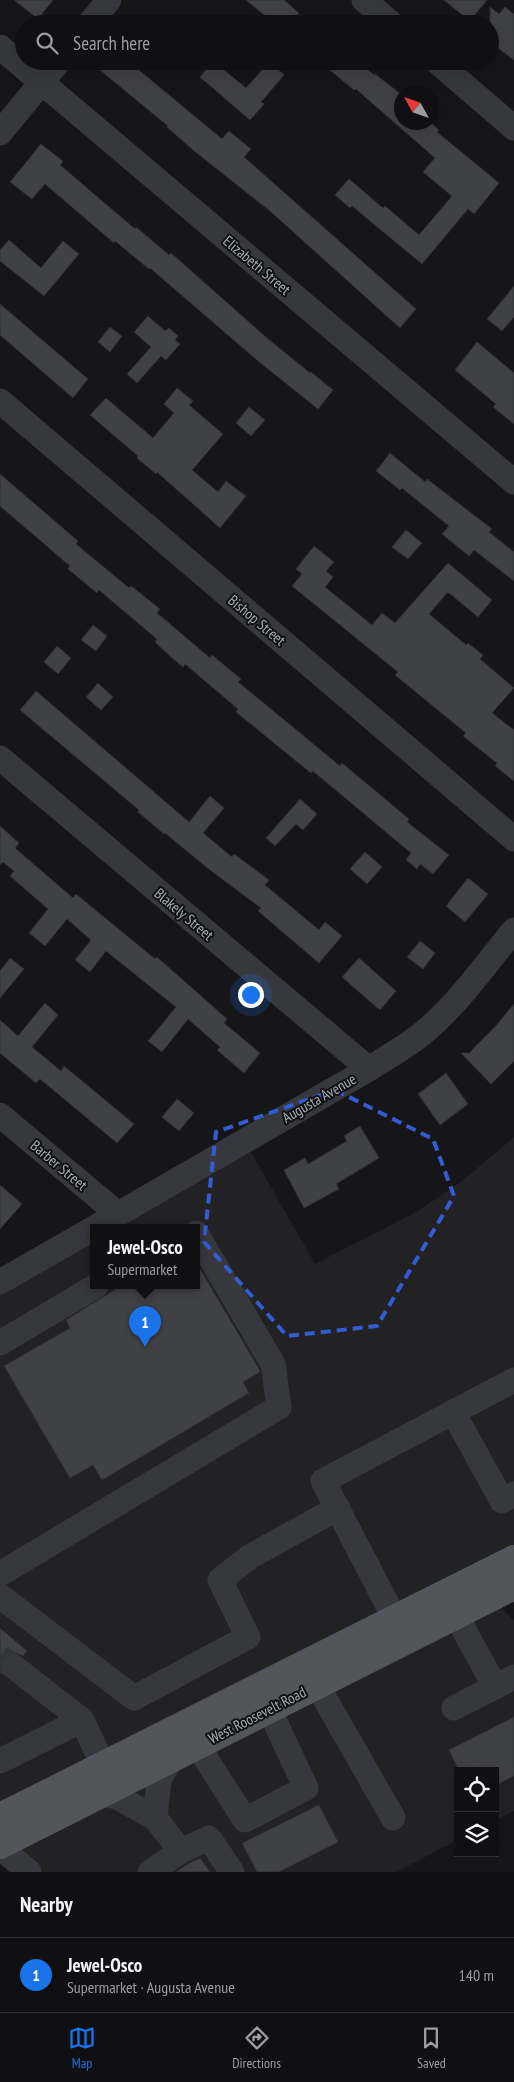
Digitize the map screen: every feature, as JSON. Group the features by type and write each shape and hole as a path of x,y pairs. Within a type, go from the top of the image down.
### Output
{"main road":[{"name":"West Roosevelt Road","path":"0,1817 514,1559"},
{"name":"West Roosevelt Road","path":"0,1846 196,1745 514,1586"}],"street":[{"path":"96,15 109,0"},
{"path":"364,0 382,15"},
{"name":"Elizabeth Street","path":"0,47 15,60"},
{"name":"Elizabeth Street","path":"27,70 514,482"},
{"path":"0,133 51,70"},
{"path":"446,70 514,128"},
{"name":"Bishop Street","path":"0,401 514,839"},
{"name":"Blakely Street","path":"0,758 368,1069"},
{"name":"Augusta Avenue","path":"101,1224 368,1069 423,1033 450,1007 514,930"},
{"name":"Barber Street","path":"0,1115 118,1214"},
{"name":"Augusta Avenue","path":"0,1282 90,1230"},
{"path":"0,1574 279,1407 273,1364 200,1240"},
{"path":"0,1343 91,1289"},
{"path":"395,1619 323,1481 514,1380"},
{"path":"453,1412 502,1500 514,1494"},
{"path":"0,1596 134,1698 248,1637 220,1580 251,1556 338,1508"},
{"path":"454,1708 504,1682 456,1614"},
{"path":"14,1667 82,1720 103,1765"},
{"path":"317,1685 393,1818"},
{"path":"196,1745 245,1820 306,1788 269,1709"},
{"path":"0,1762 82,1720"},
{"path":"156,1818 159,1780 171,1758"},
{"path":"100,1794 117,1797 156,1818 181,1851"},
{"path":"150,1872 181,1851 209,1838 232,1872"},
{"path":"0,1846 29,1872"}],"highlighted area":[{"path":"335,1090 433,1139 454,1196 377,1326 287,1336 204,1242 216,1132"}],"shaded area":[{"path":"240,1133 315,1264 418,1211 462,1181 514,1137 514,1546 0,1806 0,1270"},
{"path":"497,1605 514,1620 514,1811 499,1819 499,1767 454,1767 454,1842 396,1872 37,1872 14,1851"}],"building":[{"path":"14,0 53,0 41,15 33,15"},
{"path":"246,0 284,0 299,13 297,15 264,15"},
{"path":"444,0 487,0 475,15 463,15"},
{"path":"490,7 499,14 505,7 514,14 514,60 499,49 499,15 490,15"},
{"path":"100,70 139,70 222,139 229,131 251,149 244,157 416,309 400,328 270,211 193,150 168,126"},
{"path":"206,70 224,70 246,88 262,70 278,70 284,75 261,102 264,104 250,120 200,77"},
{"path":"330,70 368,70 394,89 394,122 356,89 354,90"},
{"path":"403,130 439,130 437,132 499,183 474,214 468,209 422,264 352,206 350,208 335,195 349,179 419,235 452,196 423,172 435,158"},
{"path":"41,144 63,161 60,165 135,229 136,227 169,255 171,253 268,339 333,390 318,409 258,361 150,268 115,241 114,243 45,184 32,199 10,182"},
{"path":"9,240 41,268 63,241 79,254 44,296 0,261 0,250"},
{"path":"514,286 514,317 502,331 487,319"},
{"path":"0,304 88,379 73,398 0,335"},
{"path":"148,316 165,331 169,328 178,336 175,340 180,344 166,360 161,356 137,383 127,374 151,347 134,332"},
{"path":"110,327 122,336 110,352 98,342"},
{"path":"477,342 514,373 514,424 493,407 496,404 455,370"},
{"path":"177,388 193,401 189,405 223,434 192,470 218,492 226,481 246,496 220,528 157,472 156,474 137,458 138,456 90,415 106,398 153,438 174,413 164,404"},
{"path":"249,407 265,420 251,436 236,423"},
{"path":"390,453 425,482 427,479 492,529 489,532 514,552 514,581 474,550 469,556 442,534 449,526 402,488 400,490 376,471"},
{"path":"0,474 78,541 76,544 129,588 131,586 160,609 157,613 210,658 212,655 241,679 238,682 340,766 342,763 409,819 407,822 449,855 433,874 420,864 417,869 406,860 411,853 313,771 311,773 236,712 238,709 185,664 183,667 171,657 155,642 157,639 99,590 97,593 68,569 70,566 0,506"},
{"path":"406,530 422,543 408,559 392,547"},
{"path":"314,546 334,562 326,571 333,577 325,587 372,625 382,613 395,623 448,563 492,600 478,617 447,593 429,614 466,645 468,643 483,655 480,659 514,688 492,713 514,730 514,781 495,766 497,763 463,736 466,733 395,675 398,672 292,586 302,574 296,569"},
{"path":"93,625 107,636 96,651 81,640"},
{"path":"57,646 71,658 58,674 44,662"},
{"path":"98,683 113,697 101,710 86,697"},
{"path":"36,691 189,822 210,796 224,808 203,833 232,857 234,854 269,880 265,885 319,930 325,922 342,936 319,963 258,911 261,908 164,834 138,812 139,810 20,710"},
{"path":"300,799 317,814 303,830 296,824 275,846 266,838"},
{"path":"0,826 19,843 15,848 73,898 76,894 155,959 157,957 227,1019 224,1023 260,1053 244,1073 217,1050 220,1047 188,1019 162,1052 148,1041 176,1007 106,951 90,972 75,960 91,940 67,919 45,946 29,933 48,909 10,876 14,871 3,862 0,865"},
{"path":"365,852 382,867 367,884 350,869"},
{"path":"468,878 488,894 465,922 446,906"},
{"path":"420,941 435,953 423,969 407,957"},
{"path":"10,958 24,969 0,998 0,971"},
{"path":"359,958 396,991 380,1010 342,977"},
{"path":"45,1003 58,1015 32,1047 61,1071 64,1066 134,1124 117,1143 40,1079 36,1083 0,1053 0,1020 18,1036"},
{"path":"514,1004 514,1061 491,1084 461,1053 469,1053 495,1027"},
{"path":"446,1073 468,1104 440,1125 418,1094"},
{"path":"177,1099 194,1113 179,1131 162,1117"},
{"path":"360,1126 379,1158 336,1184 339,1189 304,1208 284,1170 305,1158 308,1164 347,1141 344,1136"},
{"path":"0,1185 22,1204 0,1229"},
{"path":"200,1269 260,1372 243,1382 249,1393 102,1480 93,1465 70,1478 4,1366 70,1328 66,1320 116,1289 200,1289"},
{"path":"0,1628 27,1651 23,1656 16,1653 9,1654 3,1658 0,1664"},
{"path":"514,1717 514,1776 499,1784 499,1767 457,1767 449,1750"},
{"path":"319,1805 338,1842 279,1872 257,1872 242,1843"},
{"path":"200,1858 210,1872 176,1872 188,1864"}],"tunnel":[{"path":"0,1657 14,1667"}],"place":[{"name":"Jewel-Osco","path":"145,1347"}]}
